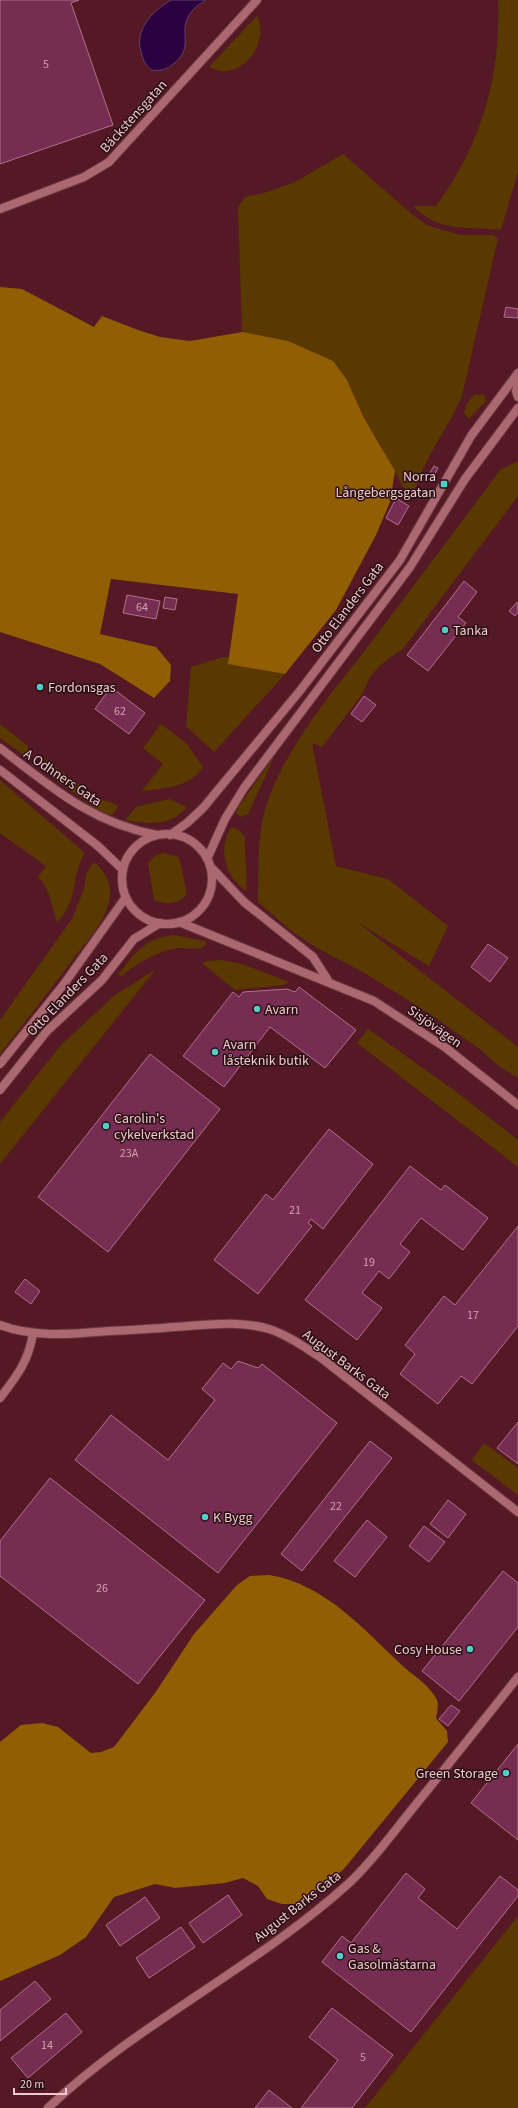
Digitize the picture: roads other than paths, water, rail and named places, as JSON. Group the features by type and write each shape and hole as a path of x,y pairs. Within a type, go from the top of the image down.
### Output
{"street":[{"name":"Bäckstensgatan","path":"0,209 84,177 109,162 257,0"},
{"name":"Otto Elanders Gata","path":"170,835 187,823 202,808 299,692 400,560 471,436 518,373"},
{"path":"518,382 516,391 518,397"},
{"name":"Otto Elanders Gata","path":"208,862 192,842 170,835 160,835 147,839 136,847 128,857 123,870 122,883 126,897 132,907 142,916 160,923 179,922 198,911 206,900 211,886 208,862 225,819 244,788 410,567 465,479 518,408"},
{"name":"A Odhners Gata","path":"0,748 85,810 116,824 160,835"},
{"path":"0,770 98,846 123,870"},
{"path":"208,862 244,902 313,958 329,982"},
{"name":"Otto Elanders Gata","path":"0,1064 64,984 126,897"},
{"name":"Sisjövägen","path":"179,922 304,974 329,982 374,1001 410,1023 446,1048 518,1105"},
{"name":"Otto Elanders Gata","path":"0,1090 47,1031 102,980 134,939 160,923"},
{"name":"August Barks Gata","path":"0,1325 13,1330 33,1333 70,1334 216,1323 241,1324 270,1330 292,1339 320,1357 518,1512"},
{"path":"0,1398 20,1372 31,1350 33,1333"},
{"name":"August Barks Gata","path":"48,2108 75,2083 114,2052 308,1918 349,1883 378,1851 518,1677"}],"place":[{"name":"Norra Långebergsgatan","path":"444,484"},
{"name":"Tanka","path":"445,630"},
{"name":"Fordonsgas","path":"40,687"},
{"name":"Avarn","path":"257,1009"},
{"name":"Avarn låsteknik butik","path":"215,1052"},
{"name":"Carolin's cykelverkstad","path":"106,1126"},
{"name":"K Bygg","path":"205,1517"},
{"name":"Cosy House","path":"470,1649"},
{"name":"Green Storage","path":"506,1773"},
{"name":"Gas & Gasolmästarna","path":"340,1956"}]}
